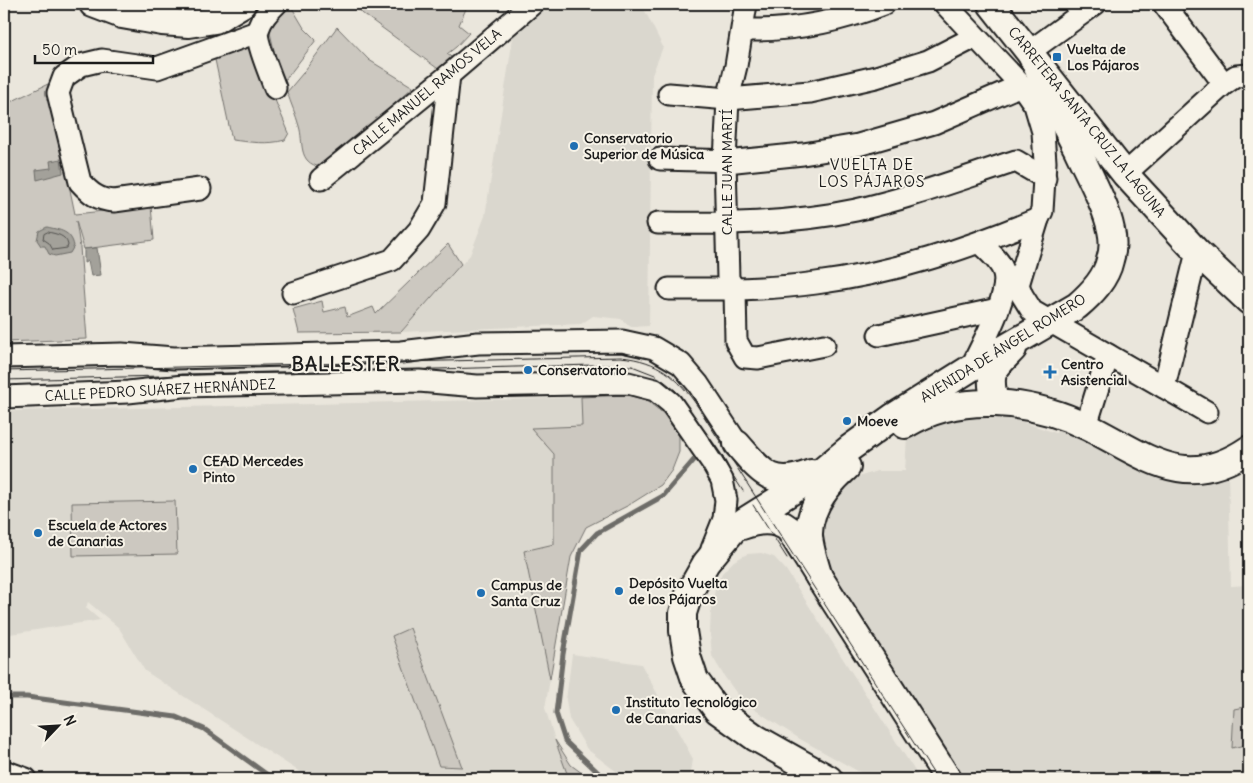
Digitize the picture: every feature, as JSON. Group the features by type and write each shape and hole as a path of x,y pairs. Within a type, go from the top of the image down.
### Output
{"main road":[{"path":"93,4 122,15 162,22 189,24 215,20 242,4"},
{"name":"CARRETERA SANTA CRUZ LA LAGUNA","path":"991,4 1124,172 1197,252 1249,300"},
{"name":"AVENIDA DE ÁNGEL ROMERO","path":"829,779 756,738 717,710 695,680 687,656 683,631 683,612 690,591 706,563 734,529 776,500 816,476 893,417 971,368 1077,306 1090,295 1107,270 1111,259 1111,231 1091,178 1031,54"},
{"path":"1091,178 1095,168 1104,164 1110,164 1124,172"},
{"path":"995,403 991,378 993,370 1022,339"},
{"path":"819,577 809,531 818,500 835,478 849,464 885,438 921,416 955,405 1012,404 1052,414 1086,426 1165,466 1183,470 1213,466 1232,459 1249,449"},
{"path":"737,444 762,472 772,477 800,478 824,469"},
{"path":"734,529 756,522 772,521 782,523 789,529 948,779"}],"street":[{"path":"275,88 257,32 264,16 276,4"},
{"name":"CALLE MANUEL RAMOS VELA","path":"321,179 449,75 532,4"},
{"name":"CALLE JUAN MARTÍ","path":"746,4 743,30 728,99 726,161 728,279 735,290 736,341 744,357 758,358 824,345"},
{"path":"743,30 771,31 789,29 843,18 884,4"},
{"path":"945,4 1021,85 1035,105 1045,147 1042,211 1012,285 998,309 971,368"},
{"path":"1031,54 1095,4"},
{"path":"1164,4 1224,84"},
{"path":"200,189 114,201 102,200 90,193 80,182 58,93 64,77 81,65 102,60 157,68 257,32"},
{"path":"669,94 728,99 810,92 876,77 928,61 975,37"},
{"path":"293,293 392,260 419,230 435,203 449,75"},
{"path":"1124,172 1224,84 1236,76 1249,75"},
{"path":"660,158 726,161 803,154 871,142 934,123 1021,85"},
{"path":"658,222 726,224 790,220 855,210 904,198 1016,161 1045,178"},
{"path":"669,289 735,290 796,286 864,276 912,264 980,243 1038,219"},
{"path":"980,243 994,257 1032,311 1207,412"},
{"path":"1164,387 1197,252"},
{"path":"878,335 998,309"},
{"name":"CALLE PEDRO SUÁREZ HERNÁNDEZ","path":"4,357 122,354 174,358 401,352 478,343 622,341 654,348 681,364 698,384 776,500"},
{"path":"1086,426 1108,355"},
{"name":"CALLE PEDRO SUÁREZ HERNÁNDEZ","path":"4,396 128,392 182,386 419,381 477,386 628,383 654,390 671,403 712,462 722,480 726,500 724,519 706,563"},
{"path":"776,500 794,528 804,551"},
{"path":"4,771 26,779"}],"shaded area":[{"path":"358,4 468,4 459,25 469,33 447,54 454,59 441,71 355,8"},
{"name":"Conservatorio Superior de Música","path":"547,4 642,5 663,47 652,75 649,326 631,327 621,319 593,316 581,324 401,332 470,255 485,216 515,25"},
{"path":"291,6 304,28 316,40 286,79 280,77 267,19"},
{"path":"337,27 369,60 413,87 331,161 321,167 313,165 305,156 299,126 287,92"},
{"path":"255,44 272,93 289,133 285,140 279,142 265,143 232,140 214,55"},
{"path":"48,84 75,214 151,206 154,240 84,249 76,221 80,247 87,339 4,342 4,105"},
{"path":"448,244 461,264 401,332 299,333 293,309 322,301 324,312 345,307 347,317 373,307 376,314"},
{"path":"628,395 646,400 664,414 679,436 679,452 672,470 661,485 629,505 586,527 571,557 545,708 555,740 570,765 590,779 309,778 145,671 119,628 88,602 86,608 100,620 4,635 4,411 532,399"},
{"path":"628,395 646,400 664,414 679,436 679,452 672,470 661,485 629,505 586,527 571,557 550,679 524,551 554,544 554,454 531,428 582,426 581,397"},
{"path":"987,414 1017,420 1056,433 1059,427 1228,473 1231,586 1249,585 1249,779 966,779 829,568 822,542 822,524 827,510 837,493 852,479 877,471 905,471 907,436 924,425"},
{"path":"175,501 177,554 73,556 72,503"},
{"path":"761,553 774,557 786,570 920,779 872,779 800,739 743,702 724,676 712,656 710,633 711,609 715,590 722,573 734,561 747,554"},
{"path":"410,628 462,767 439,766 392,636"},
{"name":"Instituto Tecnológico de Canarias","path":"572,654 641,664 693,759 690,779 626,779 587,749 569,719 566,700"},
{"path":"1249,706 1249,744 1232,748 1234,709"},
{"path":"555,740 571,765 590,779 569,779"}],"water":[{"path":"61,159 63,173 37,180 36,170 51,168 50,161"},
{"path":"47,227 68,234 74,246 70,253 55,256 49,254 45,246 41,246 37,240 39,231"},
{"path":"97,248 101,275 91,276 88,261 84,263 84,249"}],"waterway":[{"path":"605,779 565,741 556,713 563,654 581,550 597,533 663,496 694,460"},
{"path":"4,697 27,697 176,717 204,729 273,779"}],"tram line":[{"path":"4,371 621,357 657,366 674,379 698,407 937,779"},
{"path":"4,380 594,365 632,366 655,375 676,391 743,491"},
{"path":"753,505 787,558"}],"place":[{"name":"Vuelta de Los Pájaros","path":"1057,57"},
{"name":"Conservatorio Superior de Música","path":"574,146"},
{"name":"Conservatorio","path":"528,370"},
{"name":"Centro Asistencial","path":"1050,372"},
{"name":"Moeve","path":"847,421"},
{"name":"CEAD Mercedes Pinto","path":"193,469"},
{"name":"Escuela de Actores de Canarias","path":"38,533"},
{"name":"Depósito Vuelta de los Pájaros","path":"619,591"},
{"name":"Campus de Santa Cruz","path":"481,593"},
{"name":"Instituto Tecnológico de Canarias","path":"616,710"}],"district":[{"name":"VUELTA DE LOS PÁJAROS","path":"872,174"},
{"name":"BALLESTER","path":"346,364"}]}
